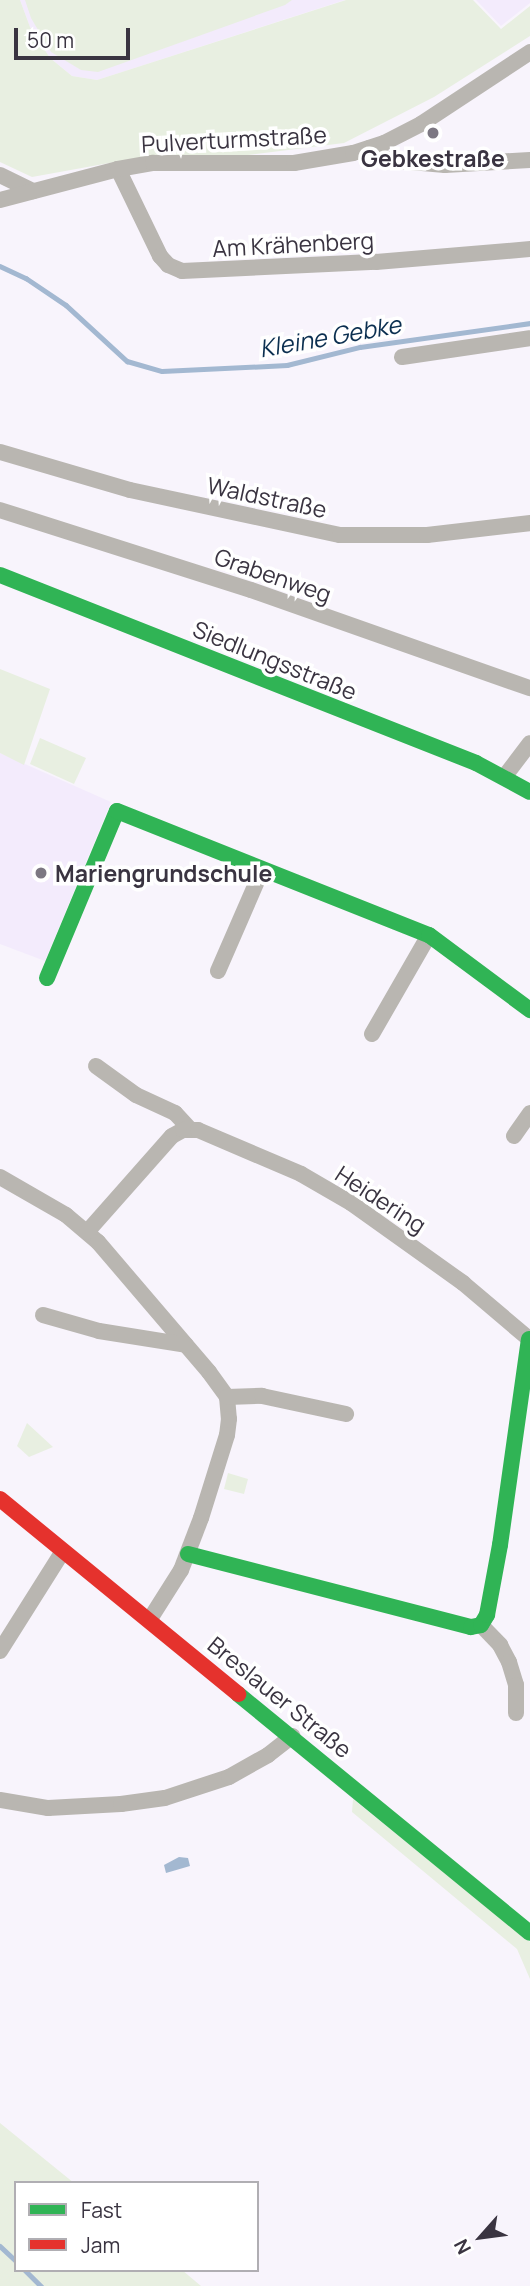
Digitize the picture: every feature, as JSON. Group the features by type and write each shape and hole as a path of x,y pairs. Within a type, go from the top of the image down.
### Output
{"street":[{"name":"Pulverturmstraße","path":"0,200 118,169 182,161 311,162 369,148 421,124 530,52"},
{"path":"369,148 388,159 445,166 530,160"},
{"name":"Am Krähenberg","path":"118,169 160,256 168,265 182,271 376,262 530,249"},
{"path":"0,175 33,191"},
{"path":"402,357 530,338"},
{"name":"Waldstraße","path":"0,452 130,490 340,535 417,536 530,523"},
{"name":"Grabenweg","path":"0,510 251,590 530,688"},
{"name":"Siedlungsstraße","path":"0,575 505,776 530,792"},
{"path":"505,776 530,743"},
{"path":"47,978 117,811 429,935 530,1010"},
{"path":"218,971 262,870"},
{"path":"372,1034 429,935"},
{"name":"Heidering","path":"96,1066 136,1095 174,1113 190,1129 216,1136 301,1174 351,1203 463,1283 529,1340 500,1545 486,1615 481,1625"},
{"path":"513,1136 530,1113"},
{"path":"87,1232 172,1136 190,1129"},
{"path":"0,1177 55,1208 87,1232 110,1254 226,1397 229,1419 227,1435 188,1554 150,1619"},
{"path":"43,1315 99,1331 186,1345"},
{"path":"226,1397 252,1394 346,1414"},
{"name":"Breslauer Straße","path":"0,1499 150,1619 530,1933"},
{"path":"0,1651 63,1551"},
{"path":"188,1554 471,1627 481,1625 500,1645 509,1662 516,1685 516,1713"},
{"path":"0,1800 48,1808 121,1804 165,1798 229,1777 268,1755 292,1736"}],"shaded area":[{"path":"0,0 20,0 30,27 50,58 72,76 97,80 346,0 473,0 501,29 530,6 530,36 434,97 344,143 240,156 115,162 32,177 0,162"},
{"path":"20,0 345,0 97,80 72,76 50,58 30,27"},
{"path":"25,0 292,0 285,5 98,72 81,70 51,52 31,18"},
{"path":"476,0 530,0 530,3 501,26"},
{"path":"0,669 50,689 24,765 0,753"},
{"path":"40,738 86,758 74,784 30,764"},
{"name":"Mariengrundschule","path":"0,753 111,802 45,961 0,944"},
{"path":"27,1423 53,1447 29,1457 17,1446"},
{"path":"228,1473 248,1479 244,1494 224,1489"},
{"path":"353,1799 530,1942 530,1979 517,1949 352,1812"},
{"path":"0,2123 72,2181 14,2181 14,2272 184,2272 201,2286 0,2286"}],"water":[{"path":"179,1857 188,1858 190,1866 166,1873 164,1865"}],"waterway":[{"name":"Kleine Gebke","path":"0,266 26,278 66,305 127,361 162,371 287,365 360,347 530,323"},
{"path":"0,2246 14,2259"},
{"path":"27,2272 41,2286"}],"traffic: fast":[{"path":"0,575 476,763 530,792"},
{"path":"47,978 117,811 429,935 530,1010"},
{"path":"188,1554 471,1627 481,1625 487,1615 500,1545 529,1339"},
{"path":"238,1694 530,1933"}],"traffic: jam":[{"path":"0,1499 238,1694"}],"place":[{"name":"Gebkestraße","path":"433,133"},
{"name":"Mariengrundschule","path":"41,873"}]}
